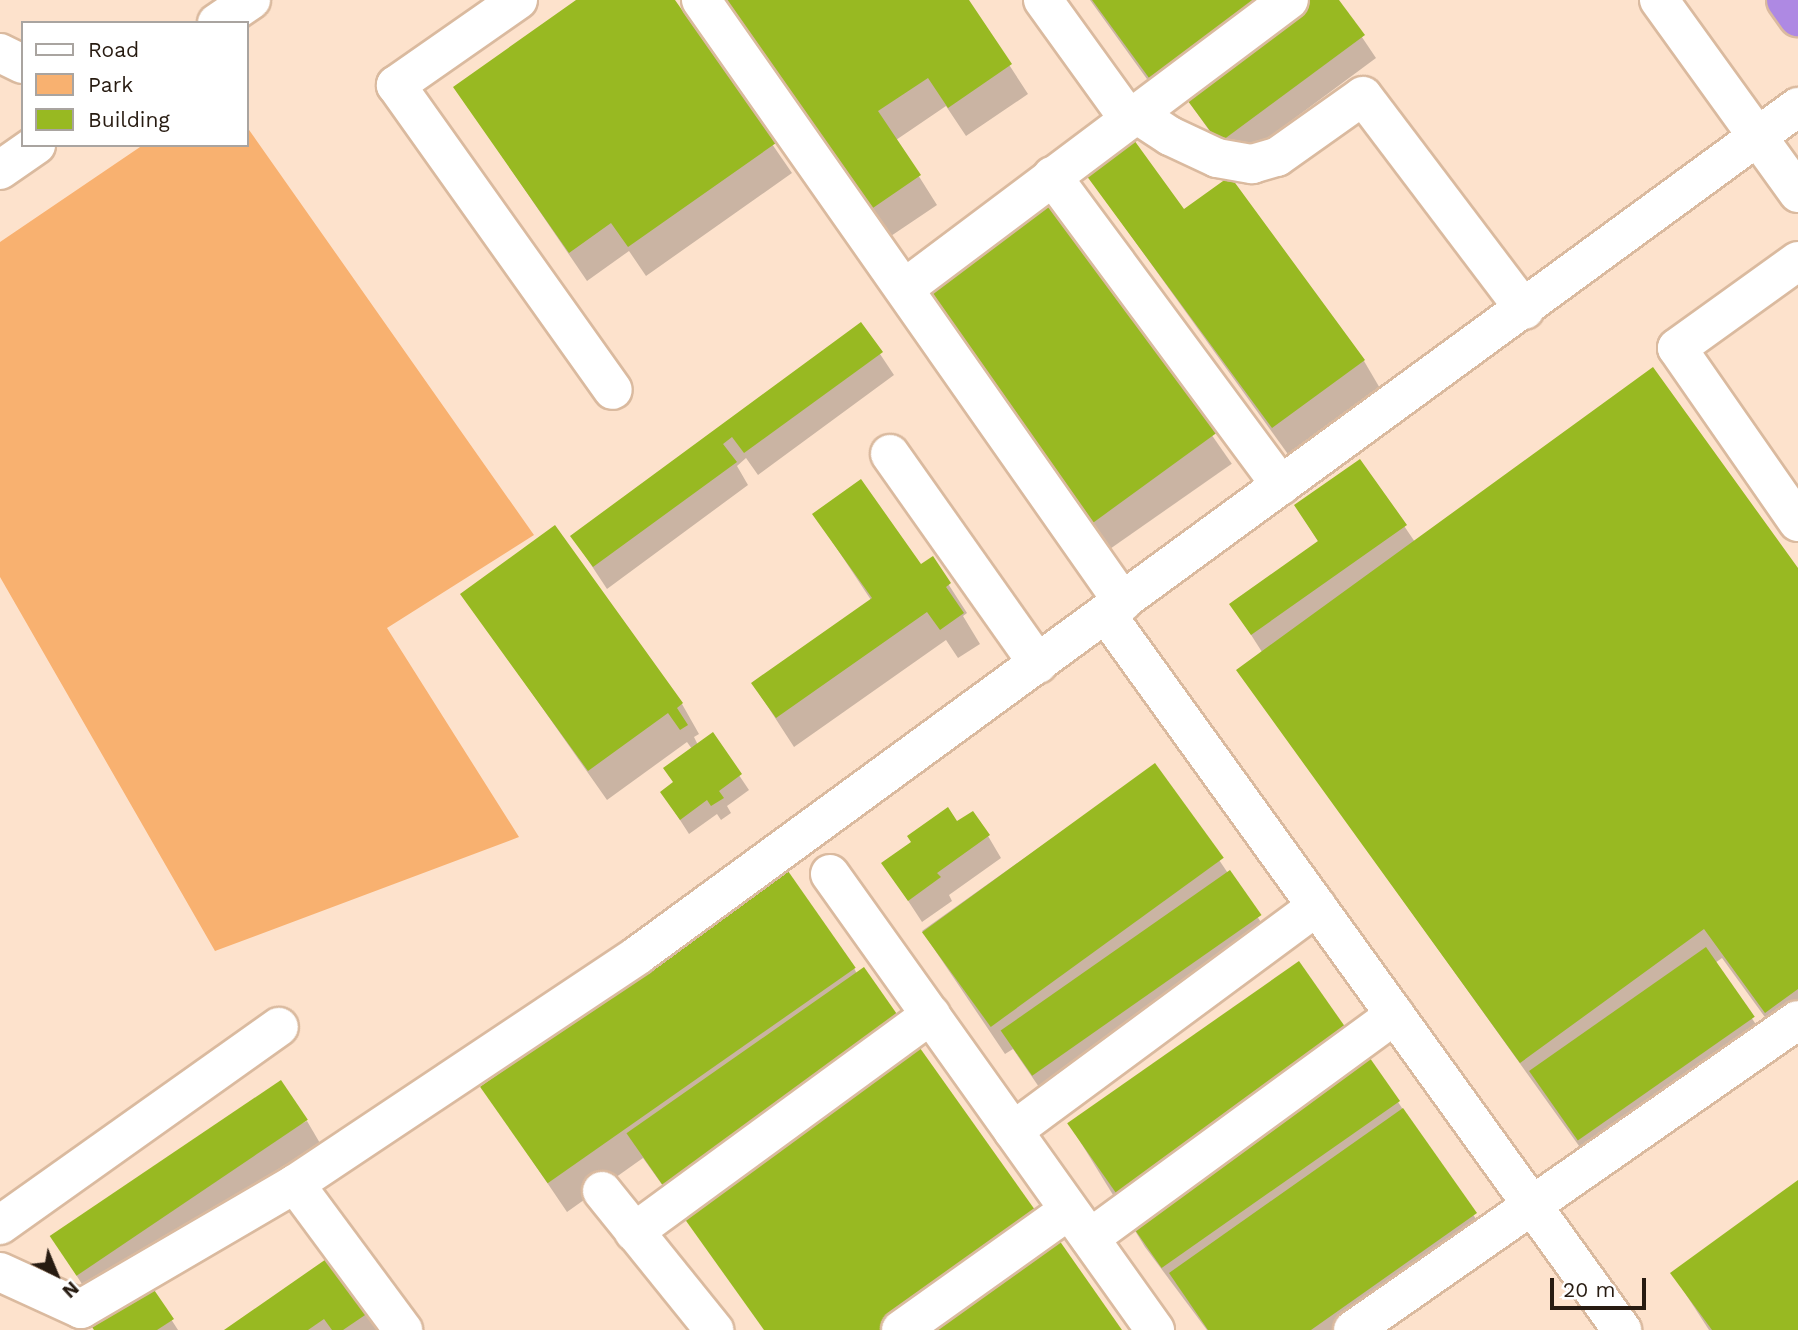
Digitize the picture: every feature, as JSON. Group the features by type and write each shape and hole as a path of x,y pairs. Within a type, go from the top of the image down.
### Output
{"highway":[{"path":"1786,0 1798,17"}],"street":[{"path":"221,21 251,0"},
{"path":"518,0 396,85 613,390"},
{"path":"701,0 905,288 1115,608 1317,906 1622,1330"},
{"path":"1043,0 1132,115 1217,158 1252,164 1277,157 1363,96 1525,310"},
{"path":"905,288 1132,115 1289,0"},
{"path":"1659,0 1798,193"},
{"path":"0,53 21,63"},
{"path":"0,1272 83,1320 295,1184 638,955 1525,310 1760,138 1798,107"},
{"path":"0,170 33,147"},
{"path":"1052,176 1281,486"},
{"path":"1798,261 1677,348 1798,522"},
{"path":"890,454 1038,664"},
{"path":"830,874 1155,1330"},
{"path":"1013,1131 1317,906"},
{"path":"634,1232 930,1015"},
{"path":"901,1330 1079,1224 1395,1015"},
{"path":"1353,1330 1798,1020"},
{"path":"0,1225 279,1027"},
{"path":"295,1184 395,1327"},
{"path":"602,1191 714,1330"}],"green space":[{"path":"248,128 534,535 387,628 519,837 215,951 0,577 0,242 140,147 248,147"}],"building":[{"path":"576,0 675,0 776,143 628,247 611,223 569,253 453,87"},
{"path":"724,0 969,0 1012,64 948,108 928,78 878,111 921,175 867,212"},
{"path":"1092,0 1264,0 1152,82"},
{"path":"1307,0 1339,0 1365,35 1219,143 1182,93"},
{"path":"1134,140 1184,209 1230,176 1365,360 1272,428 1086,175"},
{"path":"1051,201 1219,432 1093,523 926,292"},
{"path":"861,322 883,352 744,453 732,437 723,444 737,462 593,567 570,536"},
{"path":"1653,367 1798,568 1798,989 1765,1013 1704,929 1520,1063 1236,670"},
{"path":"1360,459 1407,525 1251,635 1229,604 1318,541 1294,505"},
{"path":"861,479 921,564 933,556 951,583 946,587 964,613 940,630 927,612 776,718 751,683 872,598 812,514"},
{"path":"555,525 683,703 677,708 688,725 680,730 668,713 588,771 460,594"},
{"path":"713,732 742,774 719,791 724,798 711,806 707,800 680,820 660,792 673,782 663,768"},
{"path":"1155,763 1224,858 991,1027 922,932"},
{"path":"948,807 957,821 973,811 990,835 937,873 941,877 908,901 881,863 911,842 907,836"},
{"path":"1230,870 1262,915 1032,1076 1001,1031"},
{"path":"788,871 856,968 548,1183 480,1087"},
{"path":"1706,947 1755,1017 1578,1141 1529,1071"},
{"path":"1299,961 1351,1036 1119,1198 1067,1123"},
{"path":"864,967 906,1028 669,1194 626,1133"},
{"path":"915,1041 1040,1217 883,1330 764,1330 679,1211"},
{"path":"1365,1051 1400,1101 1162,1268 1127,1218"},
{"path":"281,1080 308,1120 77,1276 50,1236"},
{"path":"1403,1108 1477,1213 1311,1330 1208,1330 1169,1273"},
{"path":"1798,1180 1798,1330 1712,1330 1670,1273"},
{"path":"1059,1240 1122,1330 931,1330"},
{"path":"332,1255 371,1311 343,1330 332,1330 324,1319 308,1330 224,1330"},
{"path":"148,1281 174,1319 157,1330 94,1330 88,1321"}]}
